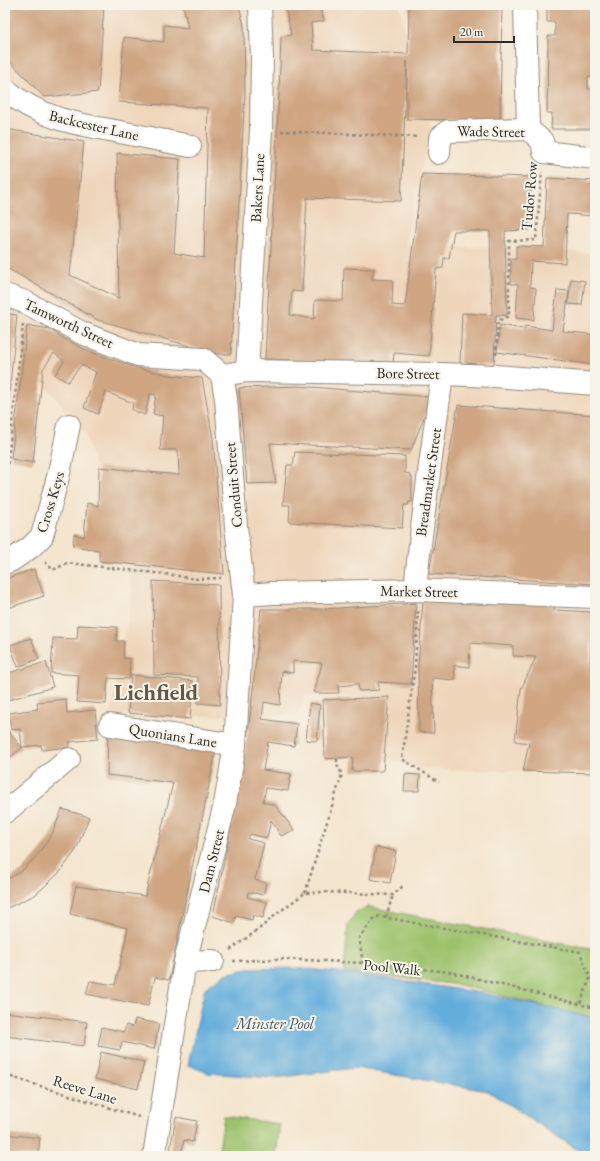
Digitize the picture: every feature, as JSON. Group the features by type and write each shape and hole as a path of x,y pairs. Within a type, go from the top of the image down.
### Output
{"street":[{"name":"Bakers Lane","path":"247,371 261,130 262,58 260,5"},
{"path":"525,5 528,129"},
{"name":"Backcester Lane","path":"5,90 26,105 44,114 71,123 190,146"},
{"name":"Wade Street","path":"440,145 448,131 528,129 542,141 544,152"},
{"path":"544,152 595,158"},
{"name":"Tamworth Street","path":"5,295 25,302 82,333 138,355 203,359 222,375"},
{"name":"Bore Street","path":"222,375 247,371 442,374 495,376 595,384"},
{"name":"Breadmarket Street","path":"417,590 421,533 442,374"},
{"name":"Conduit Street","path":"222,375 226,399 236,526 243,586"},
{"name":"Cross Keys","path":"5,563 31,547 42,536 59,473 69,425"},
{"name":"Market Street","path":"243,586 273,593 417,590 595,597"},
{"name":"Dam Street","path":"154,1156 185,962 225,804 235,745 243,586"},
{"name":"Quonians Lane","path":"110,726 235,745"},
{"path":"5,812 69,759"},
{"path":"185,962 213,961"}],"path":[{"path":"261,130 440,145"},
{"name":"Tudor Row","path":"495,376 498,321 509,316 509,241 536,240 544,152"},
{"path":"5,488 25,302"},
{"path":"31,547 53,570 67,563 174,575 243,586"},
{"path":"417,590 415,667 402,759 439,782"},
{"path":"595,632 593,666 595,666"},
{"path":"305,893 342,774 337,766 337,758"},
{"path":"386,918 393,895 403,886"},
{"path":"213,961 259,929 305,893 324,892 393,895"},
{"path":"363,963 359,938 376,916 580,952 590,978 580,1004"},
{"name":"Pool Walk","path":"213,961 284,959 363,963 450,972 595,1008"},
{"name":"Reeve Lane","path":"5,1075 159,1123"}],"shaded area":[{"path":"5,5 399,5 431,129 405,244 595,254 595,773 423,769 384,759 388,697 305,695 298,714 221,716 111,715 133,587 85,434 5,337"}],"green space":[{"path":"369,907 595,950 595,1019 460,985 344,971 348,925 356,912"},
{"path":"224,1116 280,1124 276,1156 218,1156"}],"water":[{"name":"Minster Pool","path":"295,968 348,973 482,993 595,1018 595,1156 587,1156 488,1091 355,1068 274,1078 208,1073 188,1065 205,988 226,974 247,969"}],"building":[{"path":"5,5 104,5 98,92 44,97 5,56"},
{"path":"183,5 239,5 244,26 245,91 231,354 218,354 98,320 5,267 5,129 84,142 70,275 119,298 117,153 180,159 174,253 204,258 208,108 119,102 124,37 164,42 164,25 188,28"},
{"path":"285,5 319,5 324,21 311,23 313,50 408,54 409,5 502,5 500,121 407,119 407,61 401,201 307,198 302,292 292,291 290,315 314,319 315,300 343,301 344,268 374,269 372,279 393,280 392,305 405,306 422,174 531,177 528,230 505,231 507,315 496,315 494,365 460,364 462,313 492,315 490,231 454,231 449,258 444,258 443,268 436,269 429,356 394,353 393,364 265,359 281,37 291,35"},
{"path":"547,5 595,5 595,77 588,77 588,89 595,89 595,129 551,129 552,113 547,113 548,36 555,36 555,22 547,22"},
{"path":"547,178 595,181 595,216 567,214 565,263 531,261 530,287 536,288 534,320 516,318 518,284 511,284 511,259 516,259 516,246 544,247"},
{"path":"571,279 585,281 582,305 568,304"},
{"path":"557,290 569,291 563,331 595,335 595,365 497,352 500,325 524,329 525,326 552,330"},
{"path":"5,313 17,315 6,424 5,424"},
{"path":"27,325 49,329 86,350 133,367 169,375 202,378 213,439 224,574 99,561 99,550 73,546 74,534 84,537 87,503 98,506 99,467 179,475 178,450 160,450 163,416 153,414 156,395 150,394 145,415 132,410 133,403 106,392 98,414 84,408 96,372 81,365 68,382 55,375 64,361 54,353 43,369 33,463 11,459"},
{"path":"299,386 432,397 411,450 270,443 276,483 247,484 239,388"},
{"path":"458,405 595,415 595,584 429,574"},
{"path":"295,452 405,456 405,473 410,474 412,477 412,502 409,502 408,505 404,505 402,528 289,522 290,505 283,505 287,465 293,465"},
{"path":"34,569 44,596 5,609 5,579"},
{"path":"153,581 219,585 220,705 197,703 198,677 154,675"},
{"path":"451,600 554,602 554,610 592,612 590,670 595,671 595,773 523,771 529,743 515,741 521,689 536,657 513,656 513,646 470,643 469,667 454,665 455,680 432,678 434,733 419,732 418,665 423,602"},
{"path":"416,603 411,684 378,682 379,690 359,691 358,684 338,686 339,693 314,693 322,663 293,661 293,673 282,671 280,705 264,702 262,719 297,724 294,746 268,742 263,770 291,774 288,791 266,788 263,802 275,805 294,830 281,836 271,820 267,838 250,834 248,839 264,843 255,880 266,883 263,895 248,892 247,897 267,902 263,918 253,915 252,920 236,916 234,923 213,916 240,784 250,717 261,609 322,609"},
{"path":"78,625 117,627 116,641 124,641 123,658 130,659 129,679 108,678 106,704 77,702 79,675 51,673 53,638 77,639"},
{"path":"31,638 39,659 18,667 10,645"},
{"path":"46,662 53,687 5,701 5,674"},
{"path":"131,675 193,681 190,719 128,713"},
{"path":"389,697 383,771 352,771 353,757 325,759 323,700"},
{"path":"66,699 67,713 95,710 98,739 69,742 69,747 42,750 41,745 22,747 20,729 11,730 9,713 38,709 37,702"},
{"path":"310,703 320,705 317,741 306,740"},
{"path":"6,728 22,748 5,761 5,729"},
{"path":"108,731 217,746 169,980 155,977 148,1006 86,994 90,981 115,985 128,928 70,914 76,886 145,896 173,783 107,775"},
{"path":"405,774 420,775 419,791 404,791"},
{"path":"62,809 89,817 76,850 60,872 35,895 5,909 5,880 21,872 39,853 53,832"},
{"path":"376,847 396,851 390,883 370,879"},
{"path":"5,1012 87,1022 84,1046 5,1036"},
{"path":"135,1019 159,1024 154,1049 122,1042 120,1050 98,1046 102,1027 124,1032 126,1025 133,1027"},
{"path":"101,1052 144,1062 138,1089 95,1079"},
{"path":"176,1117 197,1121 193,1142 184,1140 181,1156 169,1156"},
{"path":"5,1134 40,1138 38,1156 5,1156"}],"district":[{"name":"Lichfield","path":"156,692"}]}
